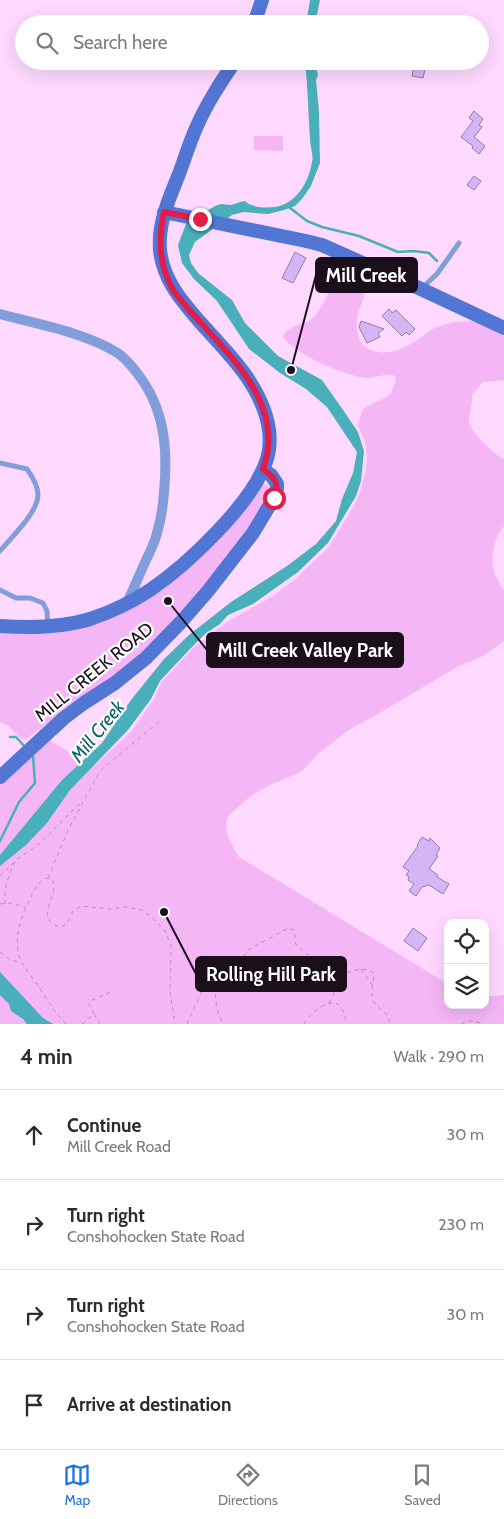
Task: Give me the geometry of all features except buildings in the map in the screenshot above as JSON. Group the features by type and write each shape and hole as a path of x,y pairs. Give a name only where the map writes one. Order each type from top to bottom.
{"main road":[{"path":"257,15 262,0"},
{"path":"0,626 48,626 90,619 127,603 159,583 203,545 241,505 263,469 267,458 269,427 263,406 244,373 180,298 168,281 160,251 164,212 197,127 210,100 229,70"},
{"path":"164,212 322,245 504,328"},
{"name":"MILL CREEK ROAD","path":"0,777 75,710 115,683 146,658 208,591 253,533 274,498 277,484 271,475 263,469"}],"street":[{"path":"0,314 79,335 117,353 140,376 155,404 161,420 166,452 162,510 157,536 127,603"}],"lane":[{"path":"421,289 437,274 459,243"},
{"path":"0,463 27,469 34,479 38,494 32,511 0,551"},
{"path":"0,590 16,598 30,598 43,603 47,611 48,626"}],"path":[{"path":"48,878 68,830 102,769 162,719"},
{"path":"0,876 16,860 39,844 78,805 81,805"},
{"path":"5,904 4,892 9,874 16,860"},
{"path":"66,1024 50,1006 22,963 18,952 17,939 20,922 26,907 35,888 42,880 48,878 54,881 54,891 47,914 49,921 54,926 60,927 67,924 73,911 81,906 109,909 125,907 142,910 160,925 165,931 171,946 170,991 175,1024"},
{"path":"0,904 10,903 26,907"},
{"path":"187,1024 202,991 212,981 236,964 248,950 288,928 294,930 296,945 329,972 339,974 361,969 369,970 374,974 372,994 374,1001 389,1017 390,1024"},
{"path":"0,952 9,959 22,963"},
{"path":"361,969 373,987"},
{"path":"304,1024 311,1014 330,1002 340,981 339,974"},
{"path":"212,981 216,990 216,1010 224,1024"},
{"path":"100,1024 89,1004 90,1001 113,991"},
{"path":"330,1002 337,1003 341,1007 346,1024"},
{"path":"82,1024 94,1014"},
{"path":"461,1024 466,1021 477,1021 482,1024"}],"shaded area":[{"path":"310,0 320,0 317,15 308,15"},
{"path":"306,70 317,70 320,163 311,186 295,206 268,214 243,212 232,215 195,242 189,255 191,263 198,273 232,300 245,323 278,356 322,380 341,407 358,432 364,451 361,481 356,496 328,543 298,572 253,604 228,615 189,650 160,681 151,699 128,730 70,790 47,823 26,845 0,866 0,855 62,780 102,743 131,700 164,659 189,635 231,602 287,566 316,544 336,521 342,499 353,473 357,452 327,407 306,389 280,373 249,349 217,301 194,279 182,263 178,245 186,224 215,206 221,204 231,205 245,201 255,206 275,207 289,202 300,191 308,177 312,159"},
{"path":"254,136 283,136 283,151 254,150"},
{"path":"358,281 362,285 364,294 358,314 357,331 361,343 376,352 390,352 403,348 435,328 461,321 480,323 504,336 504,380 483,382 472,395 469,422 478,438 504,459 504,526 495,541 492,561 494,572 504,590 504,641 485,655 457,667 350,729 319,753 303,770 252,795 228,816 226,823 227,835 239,857 444,982 444,1009 489,1009 489,997 504,995 504,1024 0,1024 0,784 49,740 93,767 131,732 154,699 161,683 192,649 227,622 273,596 293,581 329,547 356,502 366,470 367,456 365,442 358,426 362,410 391,393 396,380 395,376 385,375 367,378 347,374 309,357 289,344 283,337 288,330 312,319 331,291 344,284"},
{"path":"263,483 272,488 255,521 164,635 131,667 64,711 26,739 20,738 9,726 0,722 0,630 128,609"},
{"path":"0,972 43,1018 53,1024 27,1024 11,1011 9,1004 0,995"}],"waterway":[{"path":"289,207 307,221 322,227 359,236 398,252 414,251 429,253 437,261"},
{"path":"10,737 16,737 26,748"},
{"path":"0,841 19,802 35,783 33,756 31,754"}],"place":[{"name":"Mill Creek","path":"291,370"},
{"name":"Mill Creek Valley Park","path":"168,601"},
{"name":"Rolling Hill Park","path":"164,912"}],"route":[{"path":"200,219 164,212 160,239 162,262 173,290 234,360 252,385 263,406 269,427 269,448 263,469 271,475 277,484 274,498"}]}
